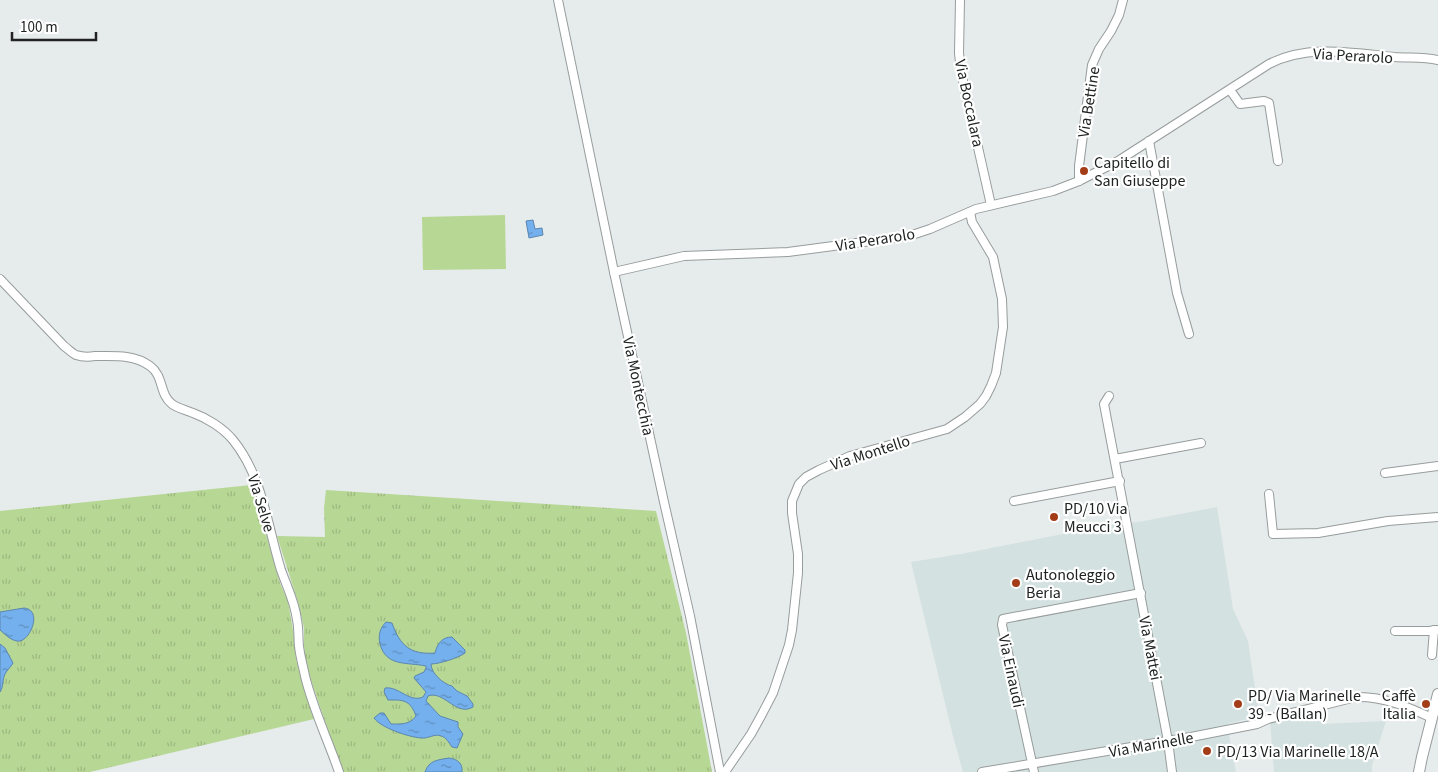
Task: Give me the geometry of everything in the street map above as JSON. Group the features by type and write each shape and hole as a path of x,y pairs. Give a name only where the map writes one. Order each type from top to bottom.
{"main road":[{"path":"1419,772 1438,694"}],"street":[{"name":"Via Montecchia","path":"558,0 614,272 690,616 720,772"},
{"name":"Via Boccalara","path":"960,0 959,52 961,72 991,205"},
{"name":"Via Bettine","path":"1079,181 1079,166 1092,65 1119,15 1123,0"},
{"name":"Via Perarolo","path":"614,272 684,256 788,252 909,236 930,230 991,205 1053,191 1079,181 1118,161 1269,64 1294,54 1339,52 1410,58 1436,58"},
{"path":"1230,90 1240,104 1264,101 1271,105 1278,161"},
{"path":"1149,141 1177,293 1189,334"},
{"name":"Via Montello","path":"725,772 751,734 773,693 789,645 798,573 798,554 792,502 799,484 806,477 850,456 947,429 980,404 991,386 996,373 1003,327 1002,299 993,257 972,222 970,212"},
{"name":"Via Selve","path":"0,279 73,353 85,357 131,357 151,366 158,375 165,395 172,404 196,414 220,428 242,452 258,483 281,570 298,621 300,648 312,701 339,772"},
{"name":"Via Mattei","path":"1109,396 1104,404 1141,593 1172,772"},
{"path":"1115,459 1201,444"},
{"path":"1385,473 1438,466"},
{"path":"1014,501 1120,482"},
{"path":"1269,494 1273,534 1318,533 1388,521 1438,518"},
{"name":"Via Einaudi","path":"1033,768 1002,625 1003,619 1141,593"},
{"path":"1395,631 1436,630 1432,654"},
{"name":"Via Marinelle","path":"982,772 1033,768 1257,724 1268,719 1356,697 1369,696 1386,700 1432,718"}],"shaded area":[{"path":"1217,507 1233,609 1248,641 1259,716 1227,724 1236,772 963,772 911,562"},
{"path":"1322,710 1323,724 1386,721 1372,765 1372,772 1274,772 1270,721"}],"green space":[{"path":"505,215 506,269 423,270 422,217"},
{"path":"251,485 280,583 288,601 296,659 314,719 90,772 0,772 0,511"},
{"path":"326,490 656,511 686,633 712,772 343,772 306,665 304,628 298,602 277,536 325,537 324,508"}],"water":[{"path":"533,220 535,229 542,228 543,235 529,238 526,221"},
{"path":"24,608 30,610 34,620 26,637 22,641 17,641 8,637 0,630 0,612"},
{"path":"386,622 392,623 399,638 413,650 435,653 437,647 445,638 452,637 465,650 465,653 458,657 431,664 438,678 467,696 473,707 461,709 434,695 428,696 426,701 440,716 458,722 458,727 463,734 457,748 452,747 447,740 439,735 424,738 410,736 383,725 374,718 380,713 384,713 391,724 398,724 408,722 416,716 408,703 388,700 384,692 385,688 395,689 413,698 423,697 426,692 414,678 424,672 426,666 392,660 383,651 379,635"},
{"path":"0,644 5,648 13,663 5,674 0,692"},
{"path":"449,758 459,762 462,766 462,772 425,772 431,763"}],"place":[{"name":"Capitello di San Giuseppe","path":"1084,171"},
{"name":"PD/10 Via Meucci 3","path":"1054,517"},
{"name":"Autonoleggio Beria","path":"1016,583"},
{"name":"PD/ Via Marinelle 39 - (Ballan)","path":"1238,704"},
{"name":"Caffè Italia","path":"1426,704"},
{"name":"PD/13 Via Marinelle 18/A","path":"1207,751"}]}
